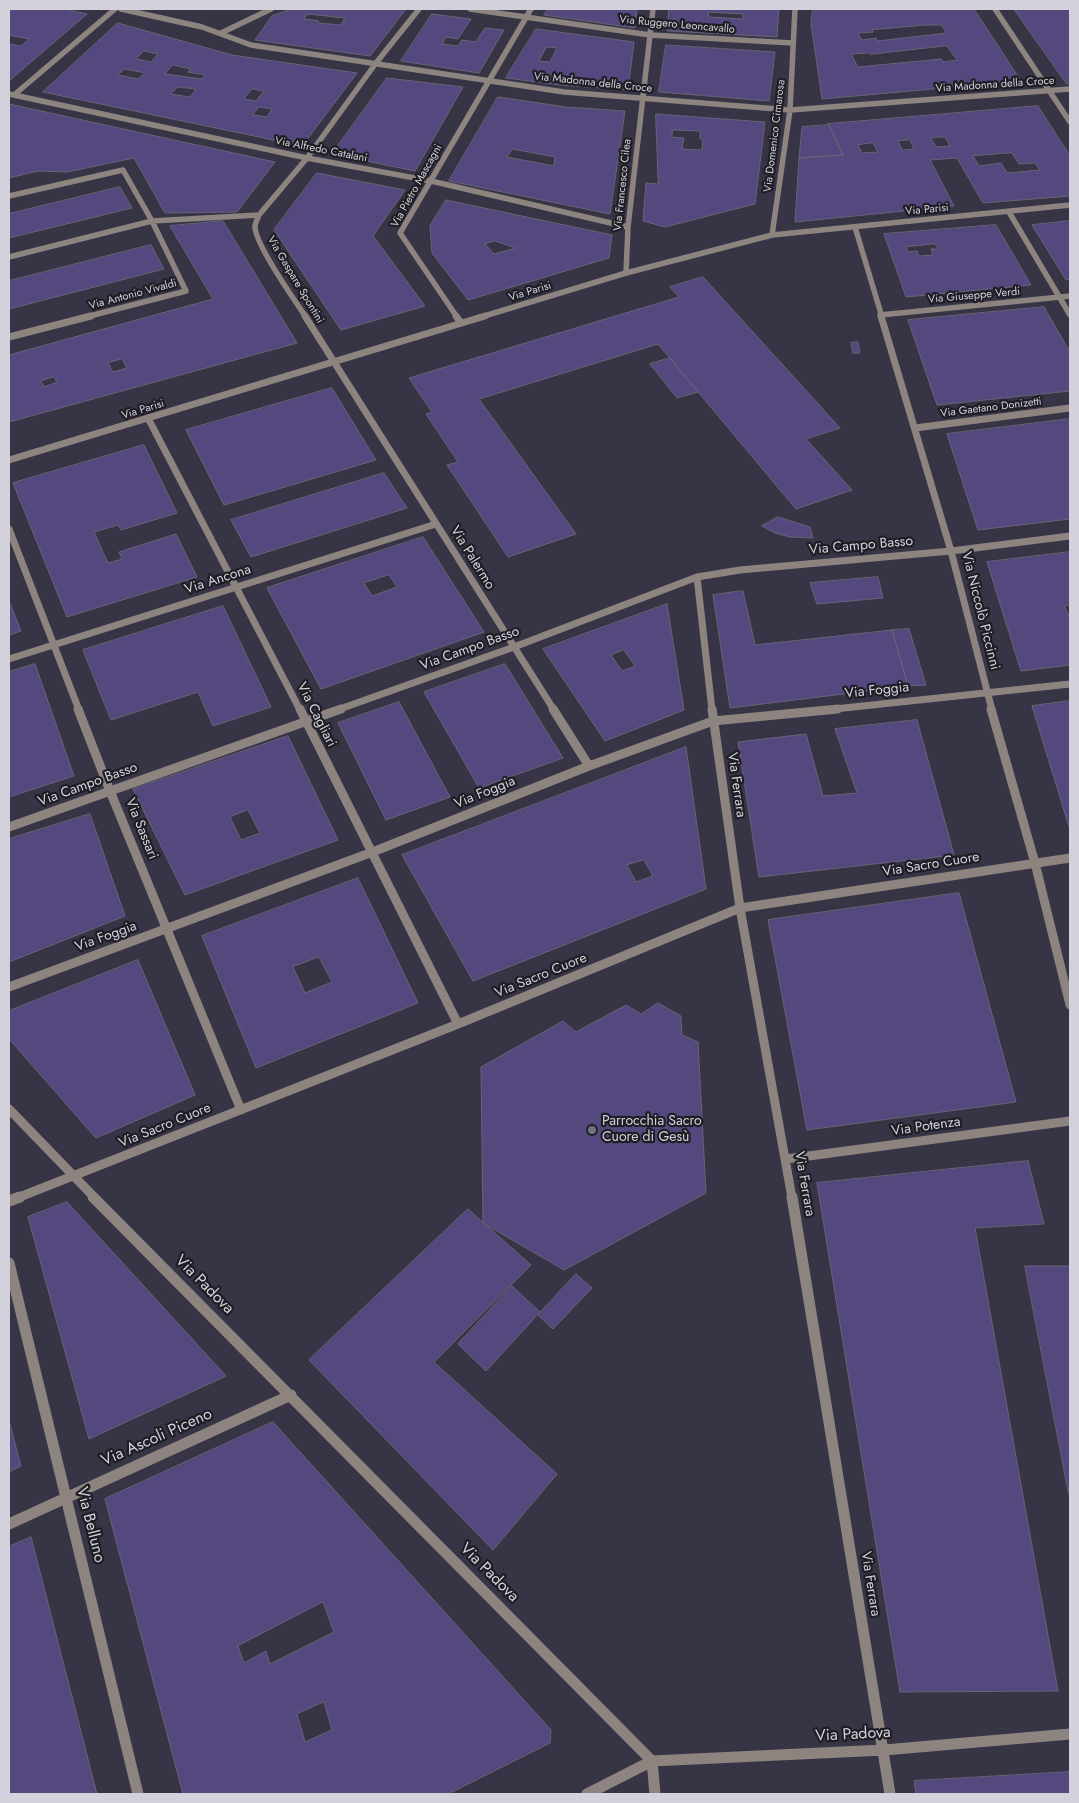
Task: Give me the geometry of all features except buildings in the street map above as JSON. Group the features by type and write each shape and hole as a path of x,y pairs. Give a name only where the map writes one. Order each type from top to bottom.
{"street":[{"path":"11,95 116,9"},
{"name":"Via Madonna della Croce","path":"121,9 221,32 239,42 251,45 564,92 643,99 790,110 1070,89"},
{"path":"221,32 271,9"},
{"path":"9,257 152,221 260,215 307,158 376,63 419,9"},
{"name":"Via Ruggero Leoncavallo","path":"470,9 650,35 793,43"},
{"name":"Via Pietro Mascagni","path":"461,323 400,234 531,9"},
{"name":"Via Francesco Cilea","path":"626,273 628,227 653,9"},
{"name":"Via Domenico Cimarosa","path":"772,235 790,110 795,9"},
{"path":"996,9 1070,122"},
{"name":"Via Alfredo Catalani","path":"11,95 307,158 431,182 628,227"},
{"path":"9,196 123,170 152,221"},
{"name":"Via Parisi","path":"9,460 626,273 772,235 1070,205"},
{"path":"1009,212 1070,315"},
{"name":"Via Gaspare Spontini","path":"260,215 256,226 261,243 334,362"},
{"name":"Via Antonio Vivaldi","path":"9,337 186,292 152,221"},
{"name":"Via Niccolò Piccinni","path":"855,227 950,551 987,694 1035,863 1070,1004"},
{"name":"Via Giuseppe Verdi","path":"880,315 1070,296"},
{"name":"Via Palermo","path":"334,362 589,766"},
{"name":"Via Gaetano Donizetti","path":"915,428 1070,408"},
{"name":"Via Cagliari","path":"148,418 306,721 370,853 458,1024"},
{"name":"Via Ancona","path":"9,659 436,524"},
{"name":"Via Sassari","path":"9,529 55,644 110,791 240,1110"},
{"name":"Via Campo Basso","path":"9,826 514,647 697,578 740,570 950,551 1070,536"},
{"name":"Via Ferrara","path":"697,578 713,721 740,908 786,1159 890,1794"},
{"name":"Via Foggia","path":"9,987 370,853 589,766 713,721 1070,684"},
{"name":"Via Sacro Cuore","path":"9,1202 458,1024 740,908 1070,858"},
{"name":"Via Padova","path":"9,1109 652,1761 884,1750 1070,1734"},
{"name":"Via Potenza","path":"786,1159 1070,1121"},
{"name":"Via Belluno","path":"9,1263 138,1794"},
{"name":"Via Ascoli Piceno","path":"9,1524 291,1395"},
{"path":"587,1794 652,1761 655,1794"}],"place":[{"name":"Parrocchia Sacro Cuore di Gesù","path":"592,1130"}]}
